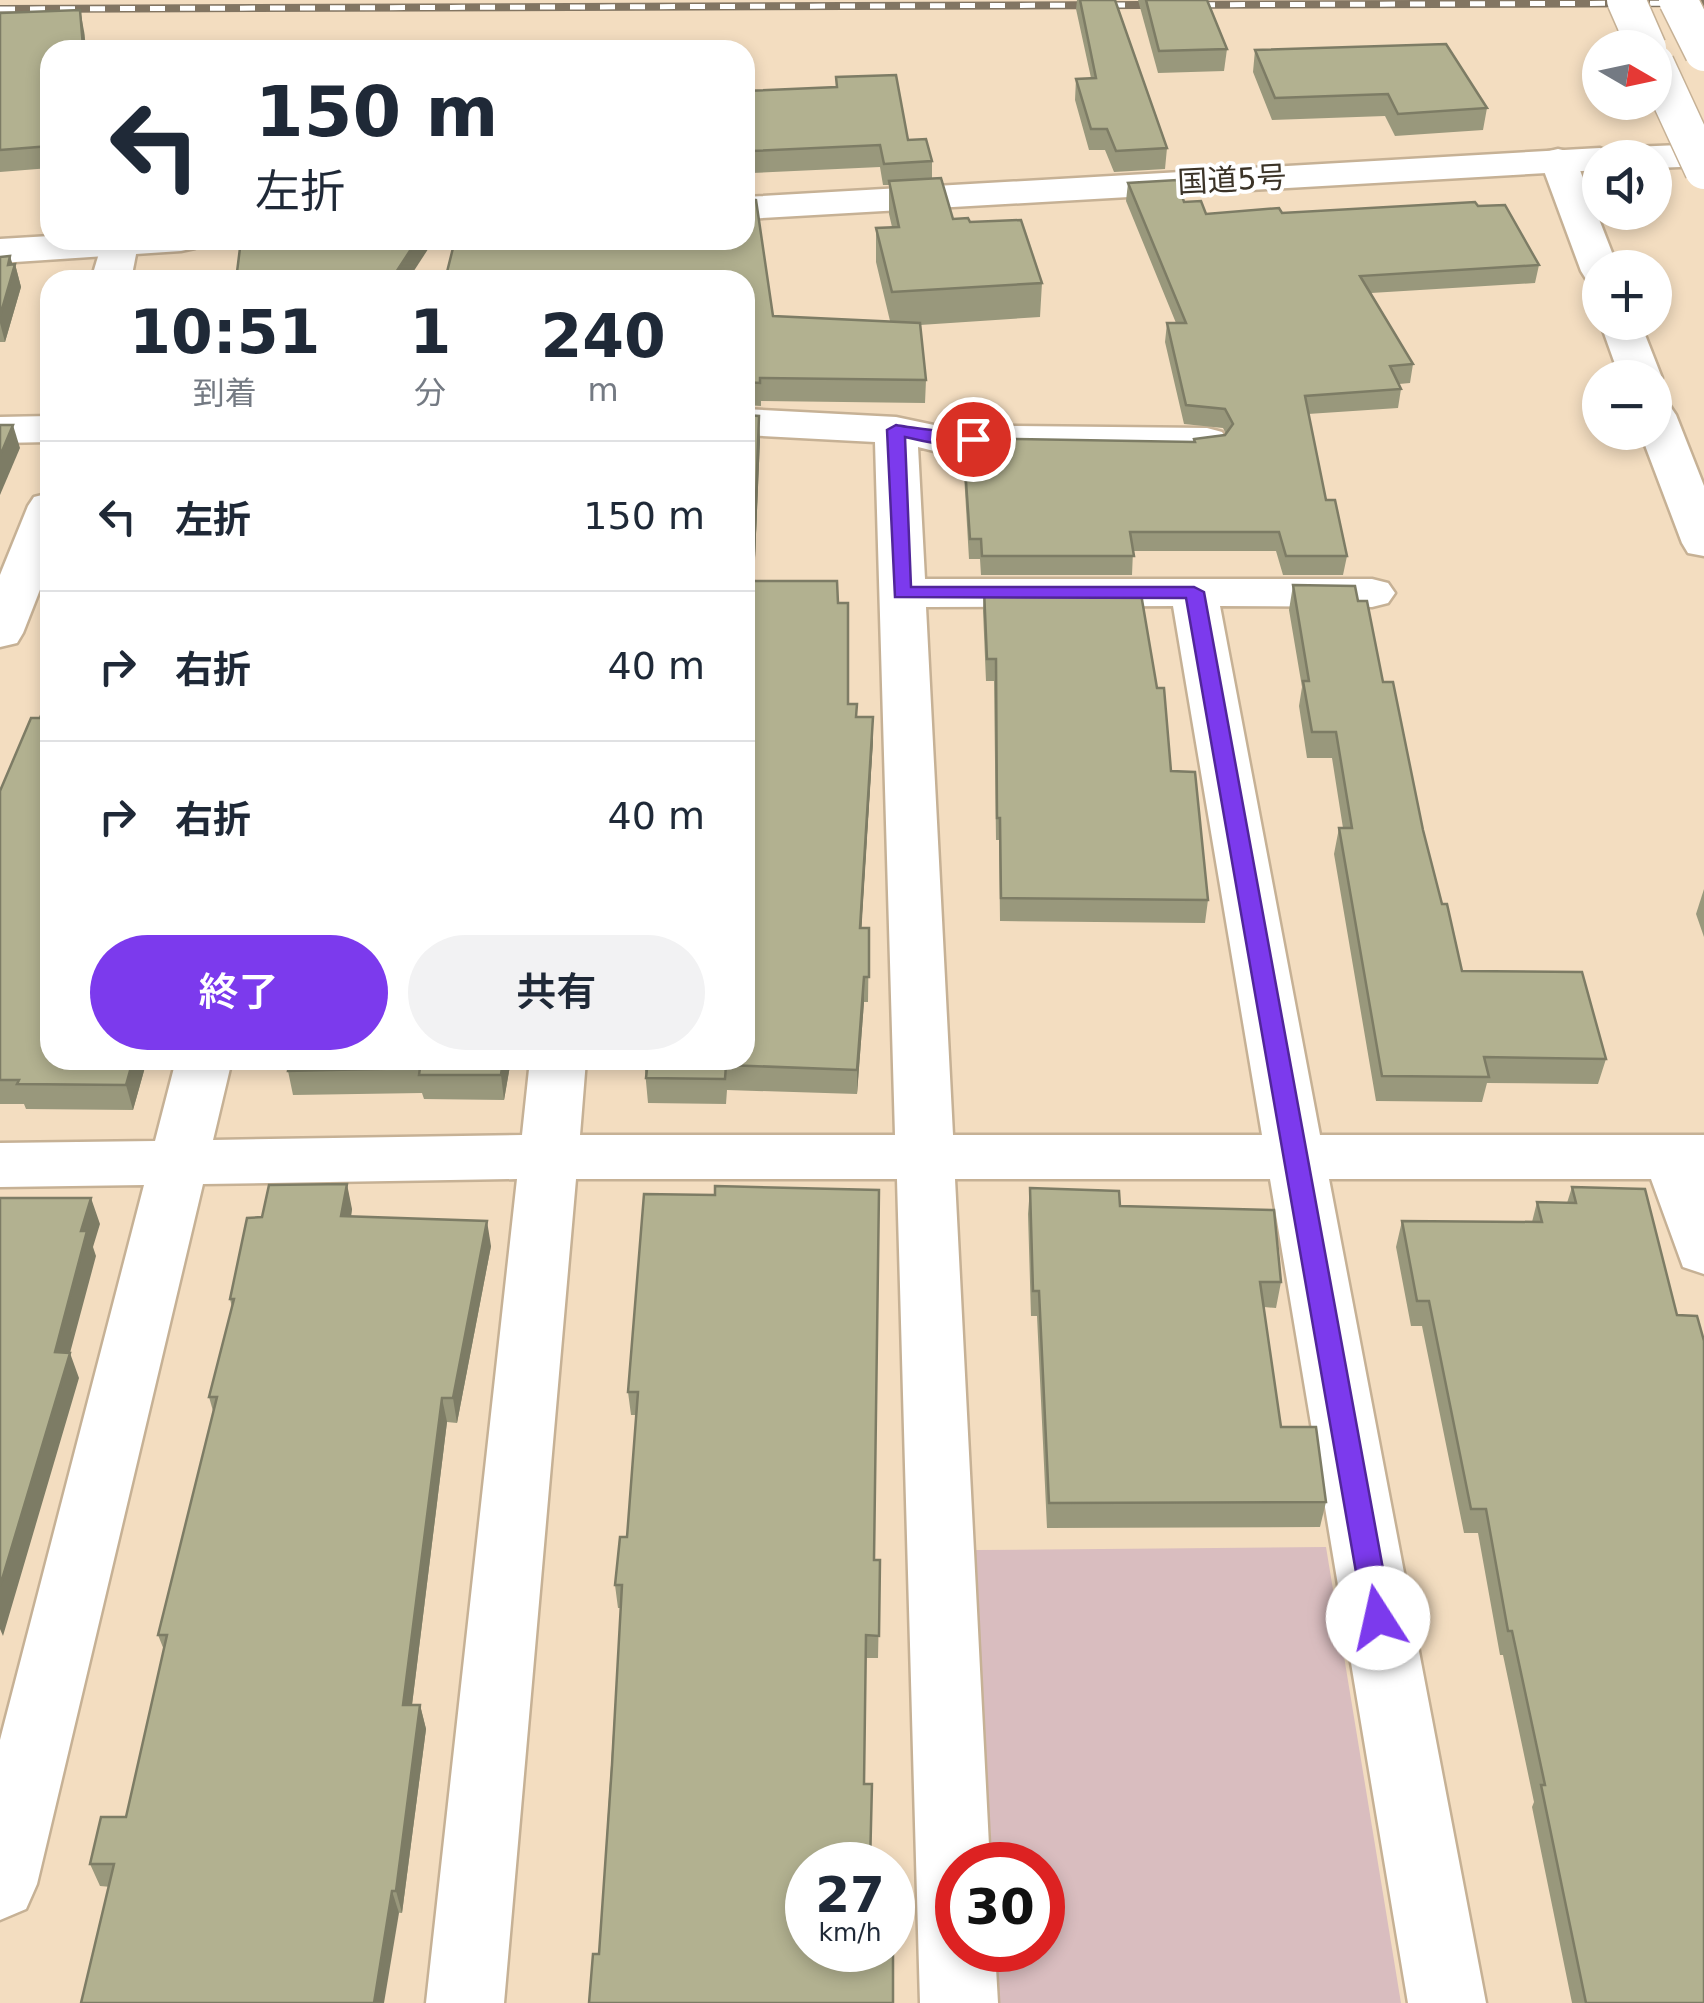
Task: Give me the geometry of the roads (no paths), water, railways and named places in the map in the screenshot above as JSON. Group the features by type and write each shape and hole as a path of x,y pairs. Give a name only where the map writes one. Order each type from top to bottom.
{"main road":[{"path":"1626,0 1640,30"},
{"path":"1678,0 1704,52"},
{"path":"1672,101 1704,170"},
{"path":"1672,156 1704,154"},
{"name":"国道5号","path":"755,207 1582,159"},
{"path":"1558,160 1592,250"},
{"path":"0,251 115,262 151,250"},
{"path":"755,423 896,430 934,438 1207,441"},
{"path":"0,430 40,428"},
{"path":"896,430 959,2003"},
{"path":"1668,450 1704,543"},
{"path":"0,633 40,531"},
{"path":"902,592 1372,594"},
{"path":"1194,592 1447,2003"},
{"path":"0,1884 202,1070"},
{"path":"465,2003 557,1070"},
{"path":"0,1165 547,1157 1689,1157 1704,1250"}],"railway":[{"path":"0,9 1704,3"}]}
